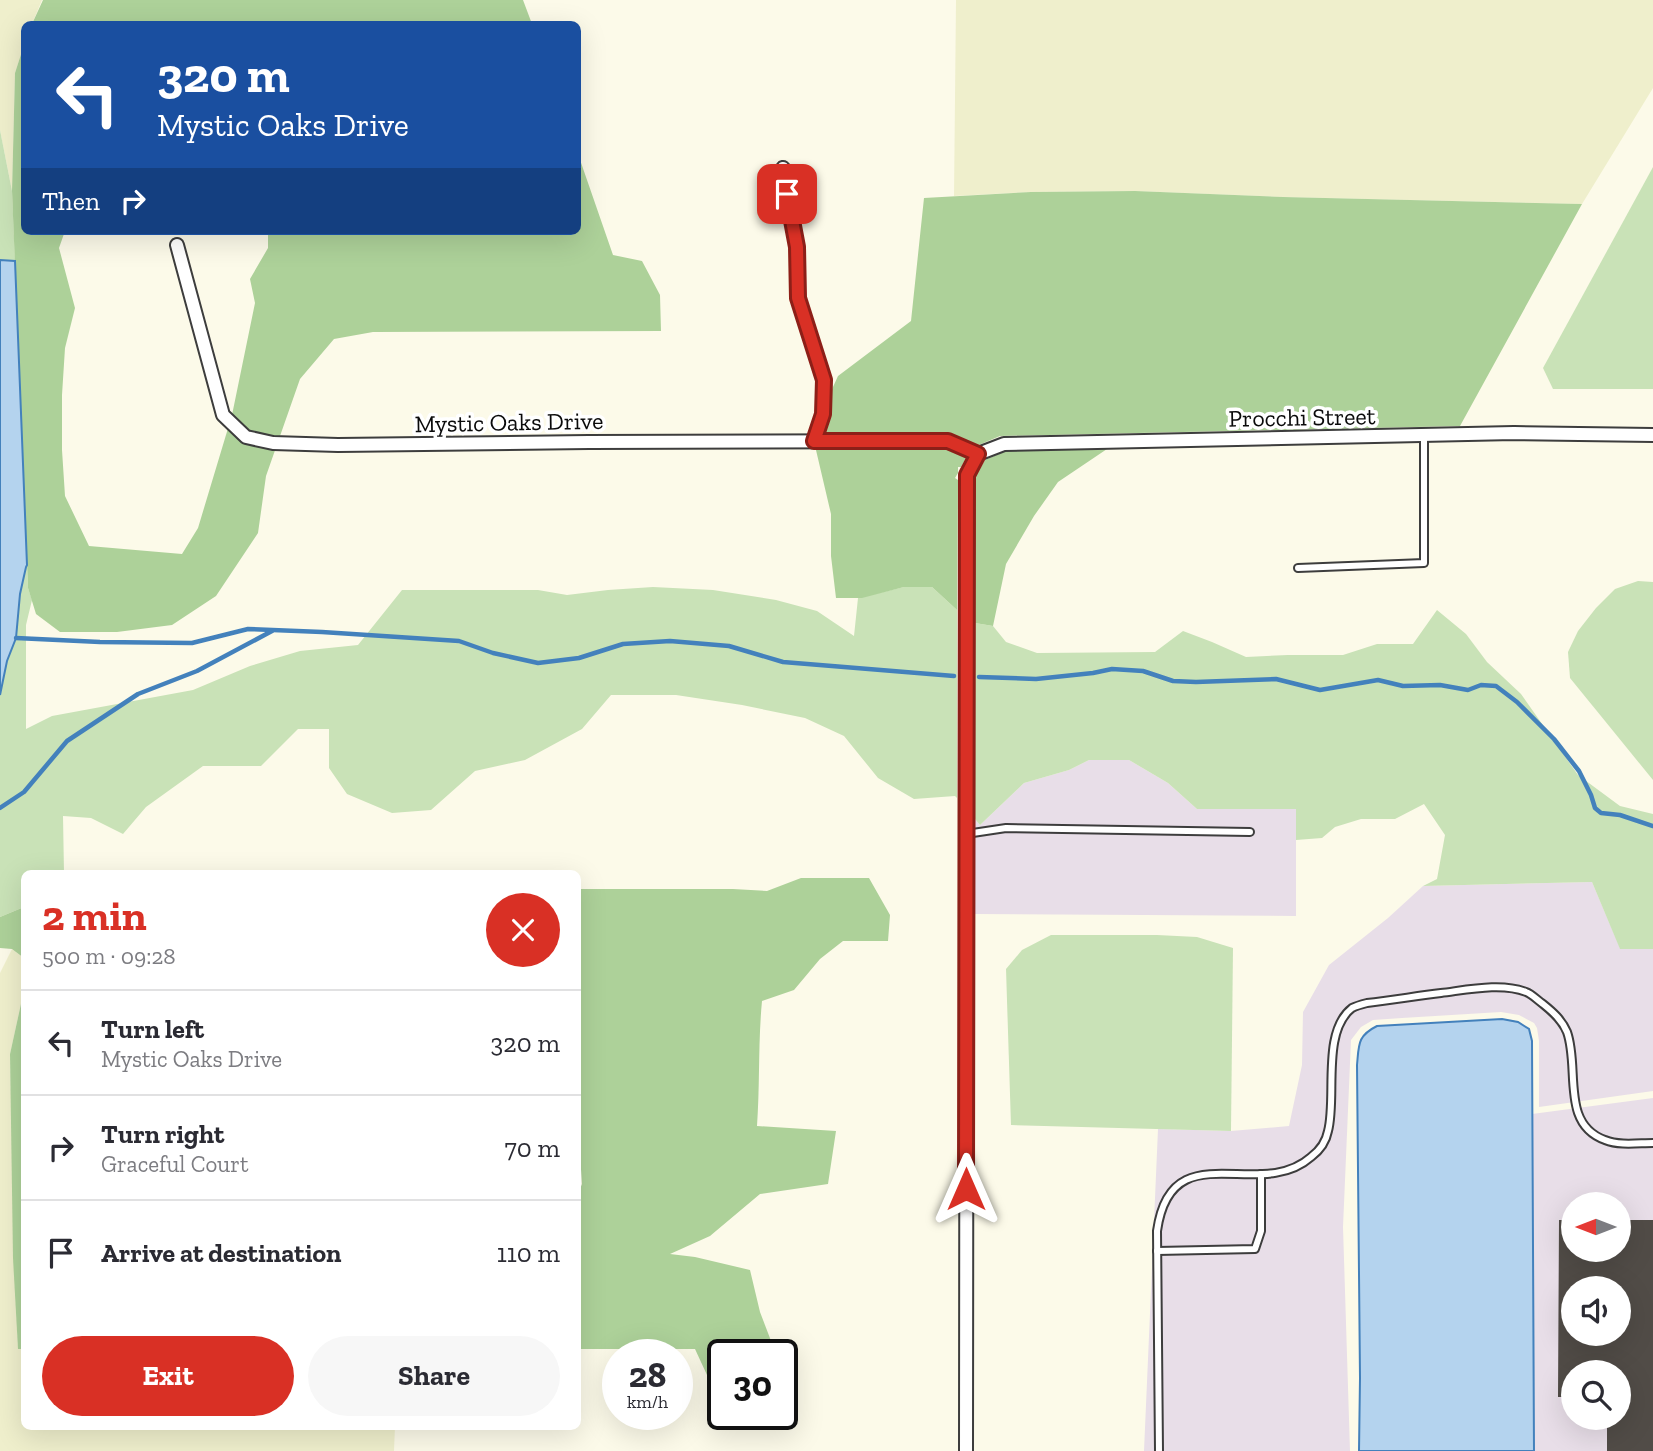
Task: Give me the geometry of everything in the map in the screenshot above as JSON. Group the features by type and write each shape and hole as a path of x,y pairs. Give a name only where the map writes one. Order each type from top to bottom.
{"street":[{"path":"783,168 797,247 798,298 824,380 823,414 814,441"},
{"name":"Mystic Oaks Drive","path":"177,246 223,415 246,437 273,443 338,445 948,441 978,454"},
{"name":"Procchi Street","path":"978,454 1004,443 1514,433 1653,435"},
{"path":"966,1451 967,475 978,454"}],"lane":[{"path":"1298,568 1424,563 1424,435"},
{"path":"966,834 1006,828 1250,832"},
{"path":"1159,1451 1157,1231 1164,1201 1183,1181 1195,1176 1272,1174 1301,1166 1314,1155 1324,1144 1329,1130 1334,1044 1338,1029 1353,1008 1367,1003 1481,988 1511,988 1527,992 1551,1010 1567,1033 1572,1060 1575,1108 1591,1133 1606,1141 1625,1144 1653,1143"},
{"path":"1157,1251 1255,1249 1261,1231 1261,1174"}],"shaded area":[{"path":"1089,760 1129,760 1168,783 1197,809 1296,809 1296,916 975,914 975,819 980,825 1024,783 1069,770"},
{"path":"1592,882 1620,948 1653,949 1653,1091 1539,1107 1537,1028 1534,1023 1519,1015 1501,1012 1373,1020 1361,1027 1351,1040 1343,1227 1350,1451 1144,1451 1158,1129 1231,1131 1289,1126 1302,1065 1303,1012 1329,965 1423,886"},
{"path":"1653,1098 1653,1451 1534,1451 1532,1114"}],"green space":[{"path":"0,0 42,0 33,21 21,21 21,54 15,73 12,191 0,130"},
{"path":"43,0 523,0 531,21 161,21 33,21"},
{"path":"956,0 1653,0 1653,88 1582,204 1135,191 954,196"},
{"path":"21,54 21,235 64,235 59,248 75,308 65,348 62,395 65,496 89,546 182,554 198,528 232,415 255,303 250,279 268,248 268,235 581,235 581,163 613,255 642,261 660,295 661,331 373,332 334,339 300,379 266,476 258,533 216,596 172,625 117,632 60,632 36,614 28,588 12,191 15,73"},
{"path":"0,130 12,191 15,261 0,260"},
{"path":"1653,167 1653,389 1553,389 1543,368"},
{"path":"1135,191 1582,204 1460,426 1000,436 974,447 961,467 958,467 955,478 958,480 957,610 932,587 904,587 862,598 836,598 831,556 831,514 812,433 838,376 911,321 924,198 1031,192"},
{"path":"1107,449 1058,482 1006,564 993,626 975,623 975,477 985,460 1006,451"},
{"path":"27,565 28,588 32,600 26,625 26,729 52,716 193,690 250,666 300,651 358,645 402,590 538,590 567,595 653,587 713,590 776,600 817,611 854,636 858,598 904,587 932,587 957,610 957,798 914,799 878,778 844,736 805,718 676,695 611,695 582,729 525,760 475,771 431,810 392,813 347,794 329,768 329,729 298,729 261,766 203,766 146,807 123,834 91,818 63,816 64,870 21,870 21,908 0,917 0,695 7,661 16,638 20,594"},
{"path":"1638,581 1653,582 1653,780 1570,678 1568,652 1578,631 1596,608 1615,589"},
{"path":"1437,610 1466,634 1487,662 1521,694 1578,775 1620,806 1653,814 1653,949 1620,949 1592,882 1423,886 1437,879 1445,835 1424,804 1395,819 1361,819 1335,827 1322,838 1296,840 1296,809 1197,809 1168,783 1129,760 1089,760 1069,770 1024,783 980,825 975,819 975,623 993,626 1006,642 1037,653 1155,652 1183,631 1246,657 1343,655 1377,644 1413,644"},
{"path":"801,878 869,878 890,915 888,941 843,941 820,959 794,990 762,1001 757,1126 836,1131 828,1184 760,1194 710,1236 670,1254 750,1270 760,1312 770,1339 707,1339 707,1375 693,1349 693,1339 602,1339 602,1349 581,1349 581,889 767,891"},
{"path":"21,908 21,956 12,949 0,948 0,917"},
{"path":"1051,935 1197,937 1233,948 1231,1131 1011,1125 1006,969 1022,950"},
{"path":"12,949 21,956 21,1004 10,1054 18,1349 21,1349 21,1430 395,1430 394,1451 0,1451 0,973"},
{"path":"21,1004 21,1349 18,1349 13,1258 10,1054"}],"water":[{"path":"0,260 15,261 27,565 20,594 16,638 7,661 0,695"},
{"path":"1502,1019 1518,1022 1529,1029 1532,1041 1534,1451 1359,1451 1357,1065 1360,1042 1362,1037 1377,1026"}],"building":[{"path":"1559,1220 1561,1262 1631,1262 1631,1220 1653,1220 1653,1451 1607,1451 1607,1430 1631,1430 1631,1360 1561,1360 1561,1397 1558,1397"}],"waterway":[{"path":"16,638 192,643 248,629 322,632 459,641 493,653 538,663 579,658 623,644 670,641 729,646 783,662 954,676"},
{"path":"0,808 24,792 67,741 138,694 197,671 272,631"},
{"path":"979,677 1036,679 1112,669 1143,671 1173,681 1276,679 1320,690 1378,680 1403,686 1440,685 1468,690 1481,685 1496,686 1517,702 1554,739 1579,771 1595,808 1601,813 1620,815 1653,826"}],"route":[{"path":"787,194 797,247 798,298 824,380 823,414 814,441 948,441 978,454 967,475 966,1189"}]}
